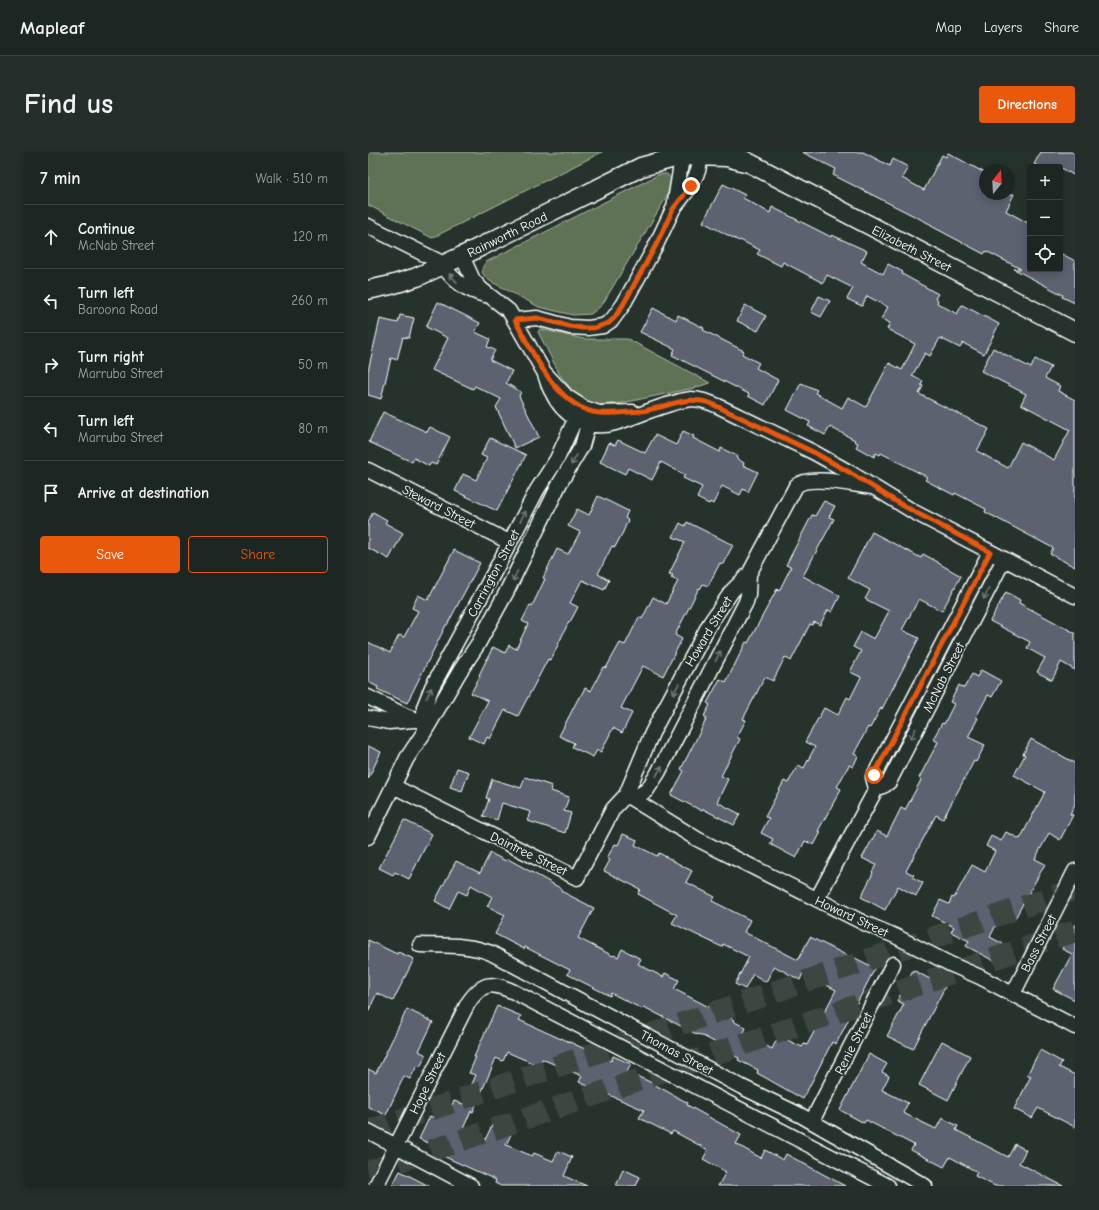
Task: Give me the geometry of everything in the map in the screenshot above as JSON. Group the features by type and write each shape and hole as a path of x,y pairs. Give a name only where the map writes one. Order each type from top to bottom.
{"street":[{"name":"Rainworth Road","path":"642,167 662,152"},
{"name":"Elizabeth Street","path":"727,152 1075,332"},
{"name":"Elizabeth Street","path":"683,155 701,154 727,157 749,163"},
{"path":"673,209 687,193 693,182 698,171 701,154"},
{"name":"Rainworth Road","path":"368,290 402,282 462,256 642,167 683,155"},
{"path":"515,320 537,318 582,328 594,328 609,323 623,305 656,245 673,209 683,155"},
{"path":"368,226 443,264 454,280 461,285 470,290 493,298"},
{"path":"462,256 473,280 481,289 507,308 515,320 544,372 557,402 566,412 582,422 610,425 648,410 687,400 694,399 710,403 813,452 914,512 1075,596"},
{"path":"544,372 567,397 575,404 587,410 607,414 648,410"},
{"path":"582,422 587,410"},
{"name":"Carrington Street","path":"424,725 424,707 427,697 537,490 562,449 582,422"},
{"name":"Carrington Street","path":"368,837 424,725 478,644 506,593 560,483 582,446 582,422"},
{"name":"Steward Street","path":"368,470 510,542"},
{"name":"Howard Street","path":"630,797 652,733 707,628 732,591 749,574 797,484 806,481 819,481 872,487"},
{"name":"McNab Street","path":"876,788 873,779 876,770 990,552"},
{"name":"McNab Street","path":"817,900 876,788 885,785 888,782 1004,559"},
{"name":"Howard Street","path":"630,797 647,790 673,745 746,602 748,596 749,574"},
{"path":"368,697 424,725"},
{"path":"368,718 389,722 424,725"},
{"name":"Daintree Street","path":"394,786 577,878 613,809 630,797"},
{"name":"Howard Street","path":"630,797 697,839 864,924 895,936 950,964 980,977 1075,1027"},
{"name":"Bass Street","path":"1013,994 1075,871"},
{"name":"Thomas Street","path":"420,945 461,946 490,953 742,1087 812,1121 925,1186"},
{"name":"Renie Street","path":"812,1121 894,964"},
{"name":"Thomas Street","path":"485,986 495,984 514,992 888,1186"},
{"name":"Hope Street","path":"376,1186 463,1013 473,997 485,986"},
{"path":"368,1131 471,1186"}],"green space":[{"path":"368,152 602,152 432,238 368,205"},
{"path":"660,174 667,174 672,180 667,196 602,305 591,314 573,315 539,307 490,281 483,274 482,270 486,262"},
{"path":"540,329 584,339 628,339 710,383 694,388 622,403 597,405 588,403 576,395 560,375 538,332"}],"building":[{"path":"802,152 863,152 890,166 893,159 908,167 902,178 924,190 942,155 946,157 948,153 979,170 979,200 1011,200 1006,211 1027,222 1027,272 1063,272 1063,255 1075,261 1075,303 1014,269 1021,269 986,251 984,254 931,226 932,225 833,175 836,169"},
{"path":"1041,152 1075,152 1075,176 1063,169 1063,164 1034,164"},
{"path":"723,184 745,195 743,198 770,213 772,207 831,237 832,235 867,251 861,262 883,274 888,264 903,272 902,274 938,294 935,298 938,300 937,303 957,314 962,305 999,324 984,354 963,343 960,348 940,338 930,356 925,353 912,376 923,381 921,385 923,386 919,394 989,429 977,451 1008,468 1021,442 1054,460 1070,430 1021,404 1026,394 981,371 993,348 1031,368 1035,359 1051,367 1045,378 1060,386 1058,391 1075,400 1075,567 1050,554 1053,548 985,512 986,509 925,480 927,477 881,453 880,455 876,453 874,457 856,447 858,443 854,441 855,440 830,427 825,435 808,426 810,422 787,410 801,383 817,390 815,393 842,408 848,397 866,407 889,363 902,370 915,344 887,329 890,323 881,319 888,307 867,296 862,306 847,299 853,288 827,275 823,283 783,262 781,266 757,254 760,250 703,222"},
{"path":"819,296 830,301 821,317 811,312"},
{"path":"438,302 480,323 475,332 490,339 487,347 495,350 490,360 512,371 506,383 521,392 519,396 539,437 515,448 496,407 501,399 475,386 473,389 432,370 448,338 426,327"},
{"path":"745,305 766,316 758,331 737,321"},
{"path":"653,308 676,320 678,315 704,328 703,330 744,351 742,354 759,363 756,368 778,380 765,405 748,396 749,394 672,355 675,349 640,332"},
{"path":"400,315 414,318 409,338 403,337 397,360 391,358 381,399 368,395 368,371 380,319 398,323"},
{"path":"383,412 427,432 430,427 450,437 436,465 431,463 429,466 414,458 412,462 369,442"},
{"path":"683,431 720,452 721,448 737,456 736,458 744,463 743,465 758,472 748,492 743,489 740,495 722,486 713,504 710,502 709,504 697,498 702,487 683,478 685,475 661,462 652,480 628,468 625,474 600,462 609,443 615,445 618,440 645,453 655,435 676,445"},
{"path":"490,438 526,455 497,511 455,491 463,474 476,480 487,458 481,455"},
{"path":"598,496 628,511 625,518 628,520 623,532 615,547 612,546 598,574 609,580 604,590 582,580 570,603 578,607 570,622 569,621 551,660 548,659 518,716 505,710 490,739 487,737 484,744 469,737 488,701 471,693 493,647 505,653 509,645 516,649 528,624 522,621 530,605 532,606 557,549 568,554 580,532 568,526 577,509 589,515"},
{"path":"824,501 835,506 829,517 834,519 803,576 840,596 832,612 828,610 820,625 814,622 812,625 810,624 791,661 785,657 773,681 765,677 743,719 746,720 737,737 740,739 721,776 728,779 717,802 740,814 734,825 671,795 684,771 681,769 707,718 704,716 710,705 707,703 720,679 726,682 746,642 748,643 777,589 779,591 791,567 786,565 812,515 815,516"},
{"path":"373,512 387,520 385,523 403,533 389,559 368,548 368,522"},
{"path":"687,522 733,545 723,564 720,563 708,586 703,584 700,589 699,588 675,635 682,639 663,676 643,666 621,708 632,713 622,733 613,728 601,752 597,750 593,757 572,747 574,743 559,736 585,688 591,691 603,667 606,668 620,643 625,645 639,617 642,619 653,597 666,604 678,581 671,578 673,575 669,574 685,542 673,537 680,523 685,526"},
{"path":"872,532 921,558 923,554 961,576 942,611 919,599 902,630 919,638 882,709 881,708 870,728 868,727 854,754 858,756 853,767 849,765 837,787 841,789 818,831 821,832 814,845 805,841 796,858 770,844 773,839 761,833 769,818 765,817 784,781 788,783 798,765 804,768 815,747 805,742 824,708 838,715 847,697 850,699 861,677 850,672 861,651 853,647 861,632 874,639 889,611 865,599 870,590 848,578"},
{"path":"454,550 480,563 446,625 407,703 377,689 378,687 368,682 368,642 390,653 399,635 404,637 418,611 412,608 418,595 428,600"},
{"path":"1006,592 1020,600 1019,603 1075,633 1075,670 1061,662 1052,680 1037,672 1045,658 1027,648 1030,642 990,621"},
{"path":"981,670 1001,681 992,697 988,695 976,717 978,718 968,737 985,745 976,762 974,761 943,819 936,815 906,871 914,875 912,877 923,883 916,896 898,886 885,910 861,897 876,865 862,858 877,831 887,836 901,808 905,810 921,780 919,778 938,742 933,739 942,723 944,724 954,704 950,702 959,685 964,688 972,674 977,677"},
{"path":"1031,739 1075,763 1075,804 1070,814 1073,815 1060,840 1049,833 1035,859 1045,864 1014,920 1002,913 990,937 1003,944 994,961 966,946 969,941 951,932 954,927 932,916 940,900 949,904 952,897 954,898 972,865 985,872 995,851 986,846 991,836 1001,841 1006,832 1020,839 1045,792 1014,775 1025,755 1023,754"},
{"path":"368,746 381,752 368,779"},
{"path":"457,768 469,772 462,791 450,787"},
{"path":"525,777 552,786 551,791 569,797 564,811 571,813 565,833 528,821 531,812 502,803 497,820 483,816 489,799 486,798 492,779 521,788"},
{"path":"404,820 432,834 409,879 395,872 393,875 379,868"},
{"path":"623,834 637,840 635,845 657,856 659,853 692,871 686,882 715,897 712,901 750,920 744,932 798,960 810,937 875,968 836,1044 832,1042 803,1099 757,1073 758,1070 738,1060 739,1058 723,1050 724,1047 644,1007 642,1009 611,993 610,996 567,974 570,970 525,947 524,949 495,934 505,915 487,906 492,897 471,885 467,895 458,891 449,909 435,901 456,861 480,873 490,853 506,861 508,859 562,889 561,891 594,908 578,938 613,956 618,957 622,949 641,959 638,964 663,977 665,973 679,980 674,989 734,1020 733,1021 746,1028 743,1034 772,1049 778,1037 802,1047 804,1044 807,1045 836,990 803,973 800,980 774,966 766,982 753,974 745,989 735,984 749,957 723,944 722,947 672,923 677,915 638,894 640,889 604,871 610,860 607,858 615,844 618,845"},
{"path":"1075,924 1075,1000 1053,989 1072,954 1062,949"},
{"path":"368,940 397,954 398,952 414,959 393,1001 377,993 368,1012"},
{"path":"913,970 945,987 913,1049 887,1036 904,1004 897,1001"},
{"path":"497,1006 521,1016 519,1020 611,1061 613,1056 631,1064 627,1072 648,1081 688,1103 687,1105 741,1135 736,1144 761,1158 765,1150 783,1160 786,1154 845,1186 718,1186 726,1172 703,1159 708,1150 673,1131 671,1134 639,1118 644,1110 579,1082 582,1076 542,1059 539,1066 507,1052 503,1061 496,1058 473,1112 471,1111 462,1131 484,1142 495,1119 514,1128 506,1145 532,1156 534,1153 553,1161 558,1151 572,1157 564,1176 587,1186 501,1186 495,1183 496,1180 432,1151 435,1146 419,1139 430,1116 435,1118 442,1101 452,1105 454,1101 463,1104 476,1075 469,1073 476,1057 474,1057"},
{"path":"407,1009 433,1022 419,1051 426,1055 420,1067 417,1066 410,1079 404,1076 386,1115 368,1107 368,1069 376,1073"},
{"path":"942,1041 970,1056 948,1100 919,1085"},
{"path":"1040,1050 1062,1062 1059,1067 1075,1075 1075,1127 1038,1108 1032,1118 1014,1109 1031,1076 1027,1075"},
{"path":"869,1054 887,1064 882,1072 889,1076 882,1090 908,1103 903,1113 936,1129 942,1118 958,1126 956,1130 1008,1157 1015,1144 1026,1150 1019,1163 1063,1186 995,1186 975,1176 977,1172 950,1157 944,1167 911,1150 914,1145 866,1120 864,1123 840,1110"},
{"path":"623,1169 640,1177 636,1186 616,1186"},
{"path":"400,1171 429,1186 392,1186"}],"tunnel":[{"path":"368,1131 1075,889"},
{"path":"368,1172 1075,931"}],"route":[{"path":"691,186 673,209 656,245 623,305 609,323 594,328 582,328 537,318 515,320 544,372 575,404 594,412 607,414 648,410 682,400 691,399 710,403 724,408 834,463 914,512 990,552 874,775"}]}
